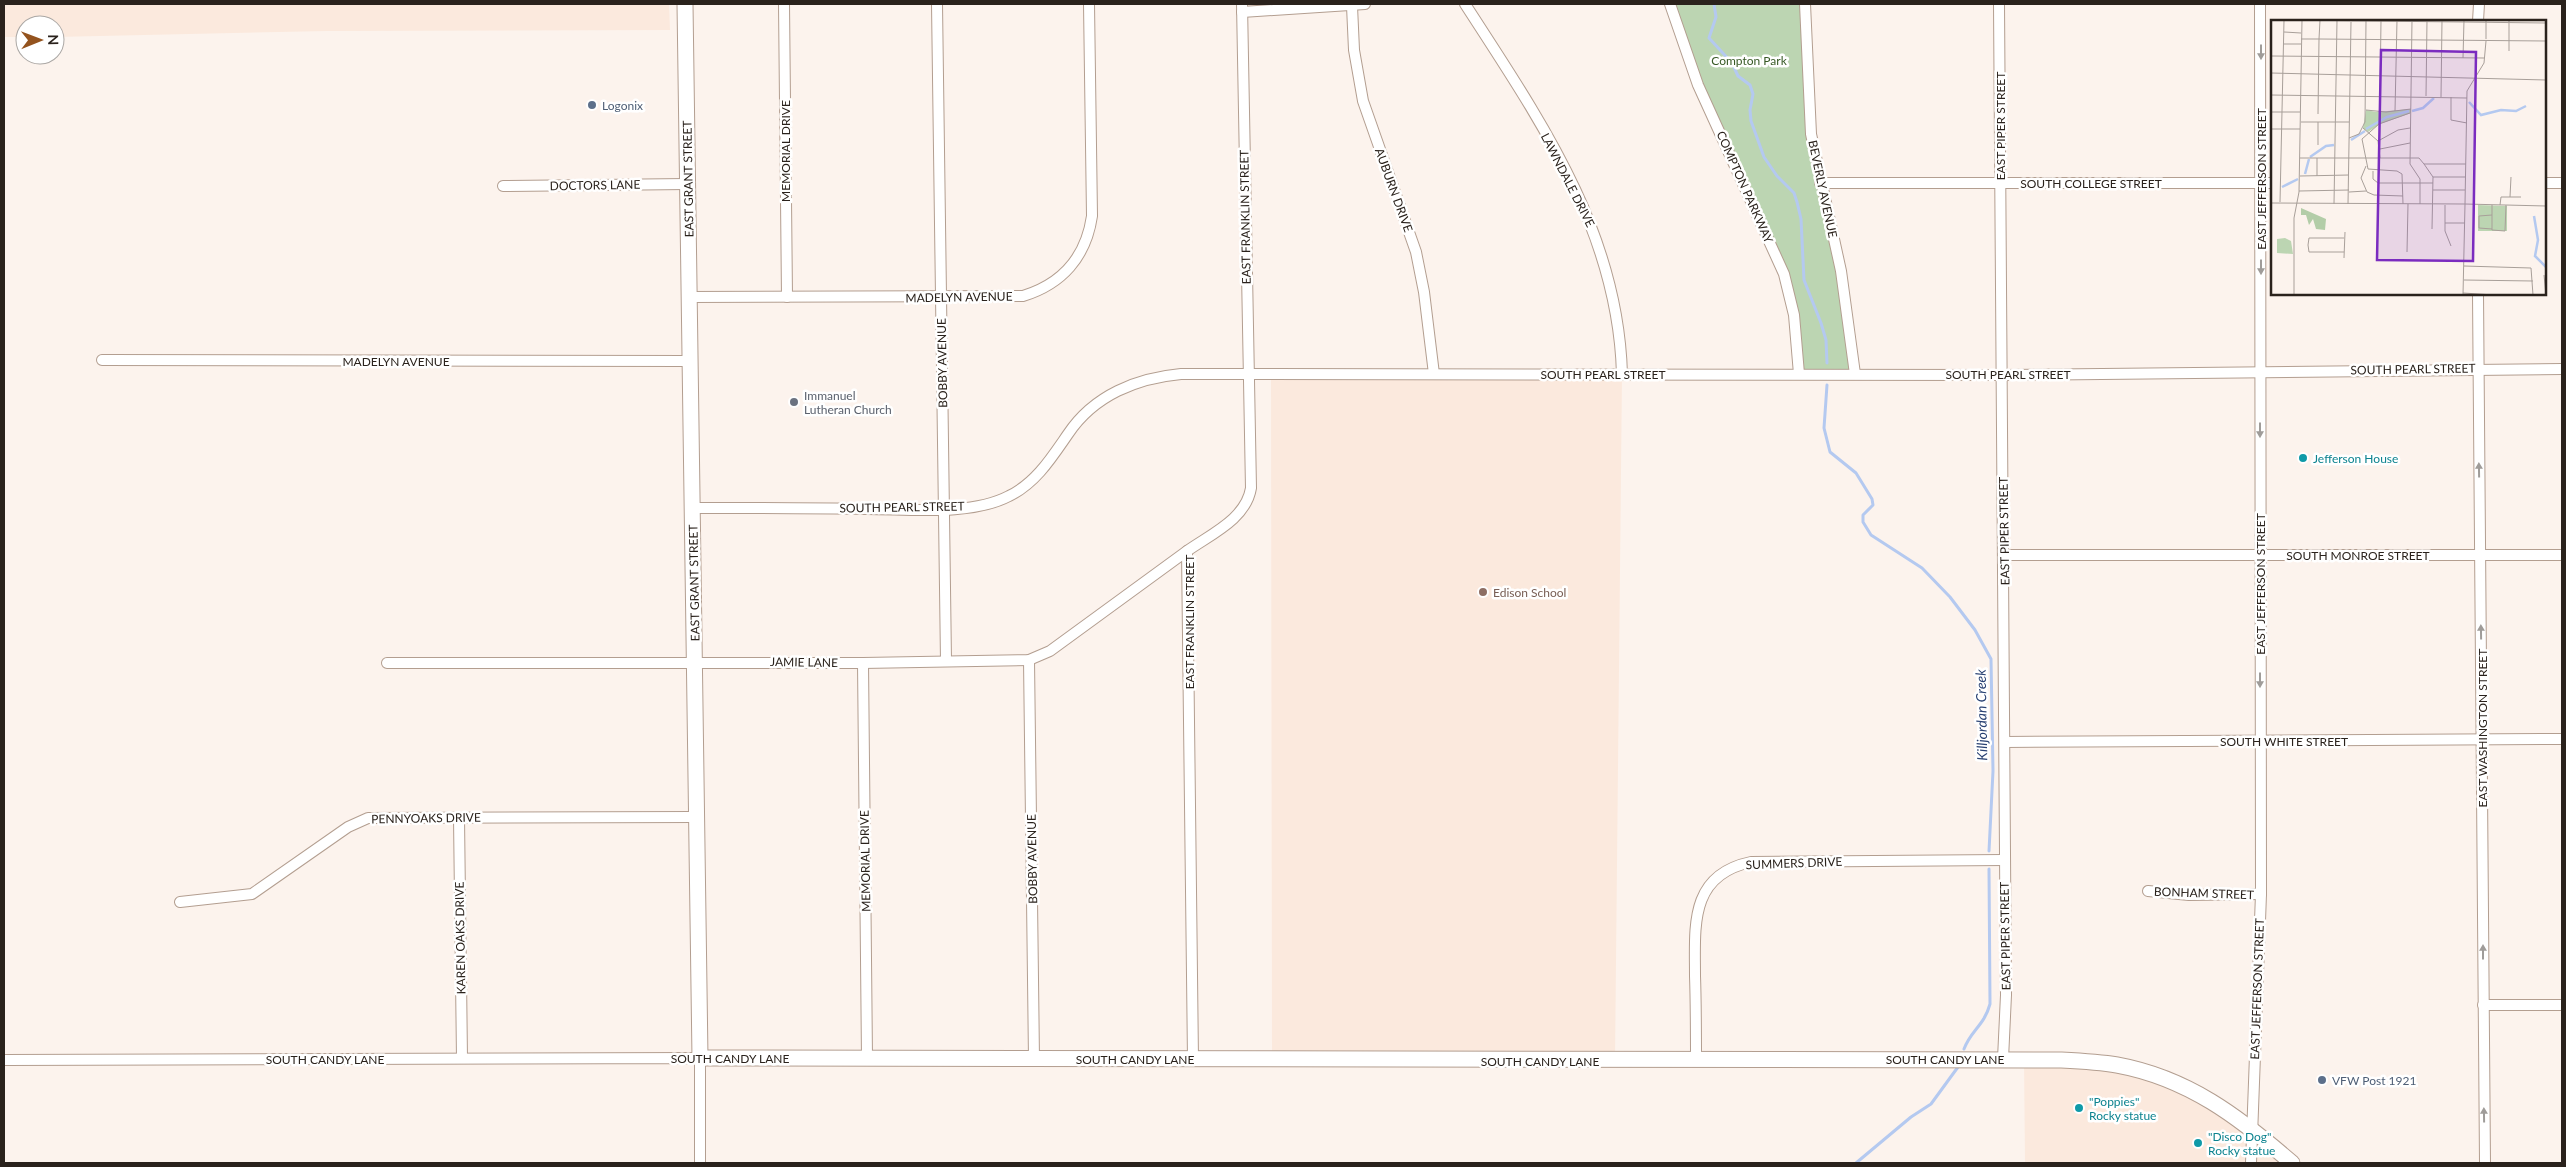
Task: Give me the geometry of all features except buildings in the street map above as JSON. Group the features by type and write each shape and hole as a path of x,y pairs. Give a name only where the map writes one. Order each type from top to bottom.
{"main road":[{"name":"EAST GRANT STREET","path":"685,4 700,1058"},
{"name":"SOUTH CANDY LANE","path":"700,1058 1696,1061 2003,1058 2089,1062 2118,1065 2140,1071 2201,1095 2252,1127 2292,1163"}],"street":[{"name":"MEMORIAL DRIVE","path":"784,4 786,298"},
{"name":"BOBBY AVENUE","path":"937,4 946,661"},
{"name":"MADELYN AVENUE","path":"690,297 942,298 1023,296 1049,286 1066,272 1086,243 1092,216 1089,4"},
{"path":"1242,8 1352,6 1365,4"},
{"name":"LAWNDALE DRIVE","path":"1465,4 1540,123 1591,223 1606,266 1614,302 1622,374"},
{"name":"COMPTON PARKWAY","path":"1670,4 1698,85 1784,274 1796,322 1799,374"},
{"name":"BEVERLY AVENUE","path":"1805,4 1809,118 1820,184 1841,271 1855,374"},
{"name":"EAST PIPER STREET","path":"1999,4 2006,995 2003,1058"},
{"name":"EAST JEFFERSON STREET","path":"2251,1163 2261,894 2260,4"},
{"path":"2478,4 2478,20"},
{"name":"AUBURN DRIVE","path":"1352,6 1354,50 1363,101 1416,252 1430,333 1434,374"},
{"name":"EAST FRANKLIN STREET","path":"1193,1060 1187,551 1236,516 1248,501 1251,488 1242,8"},
{"name":"SOUTH COLLEGE STREET","path":"1820,184 2271,183"},
{"path":"2546,184 2562,183"},
{"name":"DOCTORS LANE","path":"503,186 687,184"},
{"name":"EAST WASHINGTON STREET","path":"2478,295 2485,1163"},
{"name":"MADELYN AVENUE","path":"102,360 691,361"},
{"name":"SOUTH PEARL STREET","path":"693,508 944,509 996,502 1021,489 1047,464 1078,422 1098,403 1120,389 1166,375 2002,374 2478,368 2562,369"},
{"name":"JAMIE LANE","path":"386,664 863,663 1029,660 1050,651 1187,551"},
{"name":"SOUTH MONROE STREET","path":"2004,555 2562,554"},
{"name":"BOBBY AVENUE","path":"1029,660 1034,1059"},
{"name":"MEMORIAL DRIVE","path":"863,663 867,1058"},
{"name":"SOUTH WHITE STREET","path":"2005,742 2562,739"},
{"name":"PENNYOAKS DRIVE","path":"180,902 252,894 348,827 368,818 696,817"},
{"name":"KAREN OAKS DRIVE","path":"459,818 462,1058"},
{"name":"SUMMERS DRIVE","path":"1696,1061 1695,921 1699,904 1707,888 1726,870 1751,862 2004,860"},
{"name":"BONHAM STREET","path":"2148,891 2189,895 2261,894"},
{"path":"2483,1005 2562,1005"},
{"name":"SOUTH CANDY LANE","path":"4,1060 700,1058"},
{"name":"EAST GRANT STREET","path":"700,1058 700,1163"}],"shaded area":[{"path":"4,4 669,4 670,30 327,31 65,37 65,15 15,15 15,37 4,37"},
{"path":"1271,374 1622,374 1615,1061 1272,1060"},
{"path":"2024,1059 2060,1060 2184,1086 2292,1163 2025,1163"}],"green space":[{"name":"Compton Park","path":"1670,4 1806,4 1820,183 1855,374 1799,374 1790,294 1698,85"}],"waterway":[{"name":"Killjordan Creek","path":"1714,4 1716,17 1709,38 1732,63 1738,76 1750,85 1753,94 1750,110 1751,121 1764,157 1777,176 1794,193 1797,202 1801,219 1804,280 1826,340 1827,363"},
{"name":"Killjordan Creek","path":"1827,385 1824,428 1830,452 1856,473 1872,499 1873,505 1863,515 1863,522 1871,535 1922,568 1950,597 1975,630 1991,659 1993,771 1989,851"},
{"name":"Killjordan Creek","path":"1964,1049 1984,1018 1990,1004 1989,869"},
{"path":"1856,1163 1911,1117 1931,1104 1958,1067"}],"place":[{"name":"Logonix","path":"592,105"},
{"name":"Immanuel Lutheran Church","path":"794,402"},
{"name":"Jefferson House","path":"2303,458"},
{"name":"Edison School","path":"1483,592"},
{"name":"VFW Post 1921","path":"2322,1080"},
{"name":"\"Poppies\" Rocky statue","path":"2079,1108"},
{"name":"\"Disco Dog\" Rocky statue","path":"2198,1143"}]}
